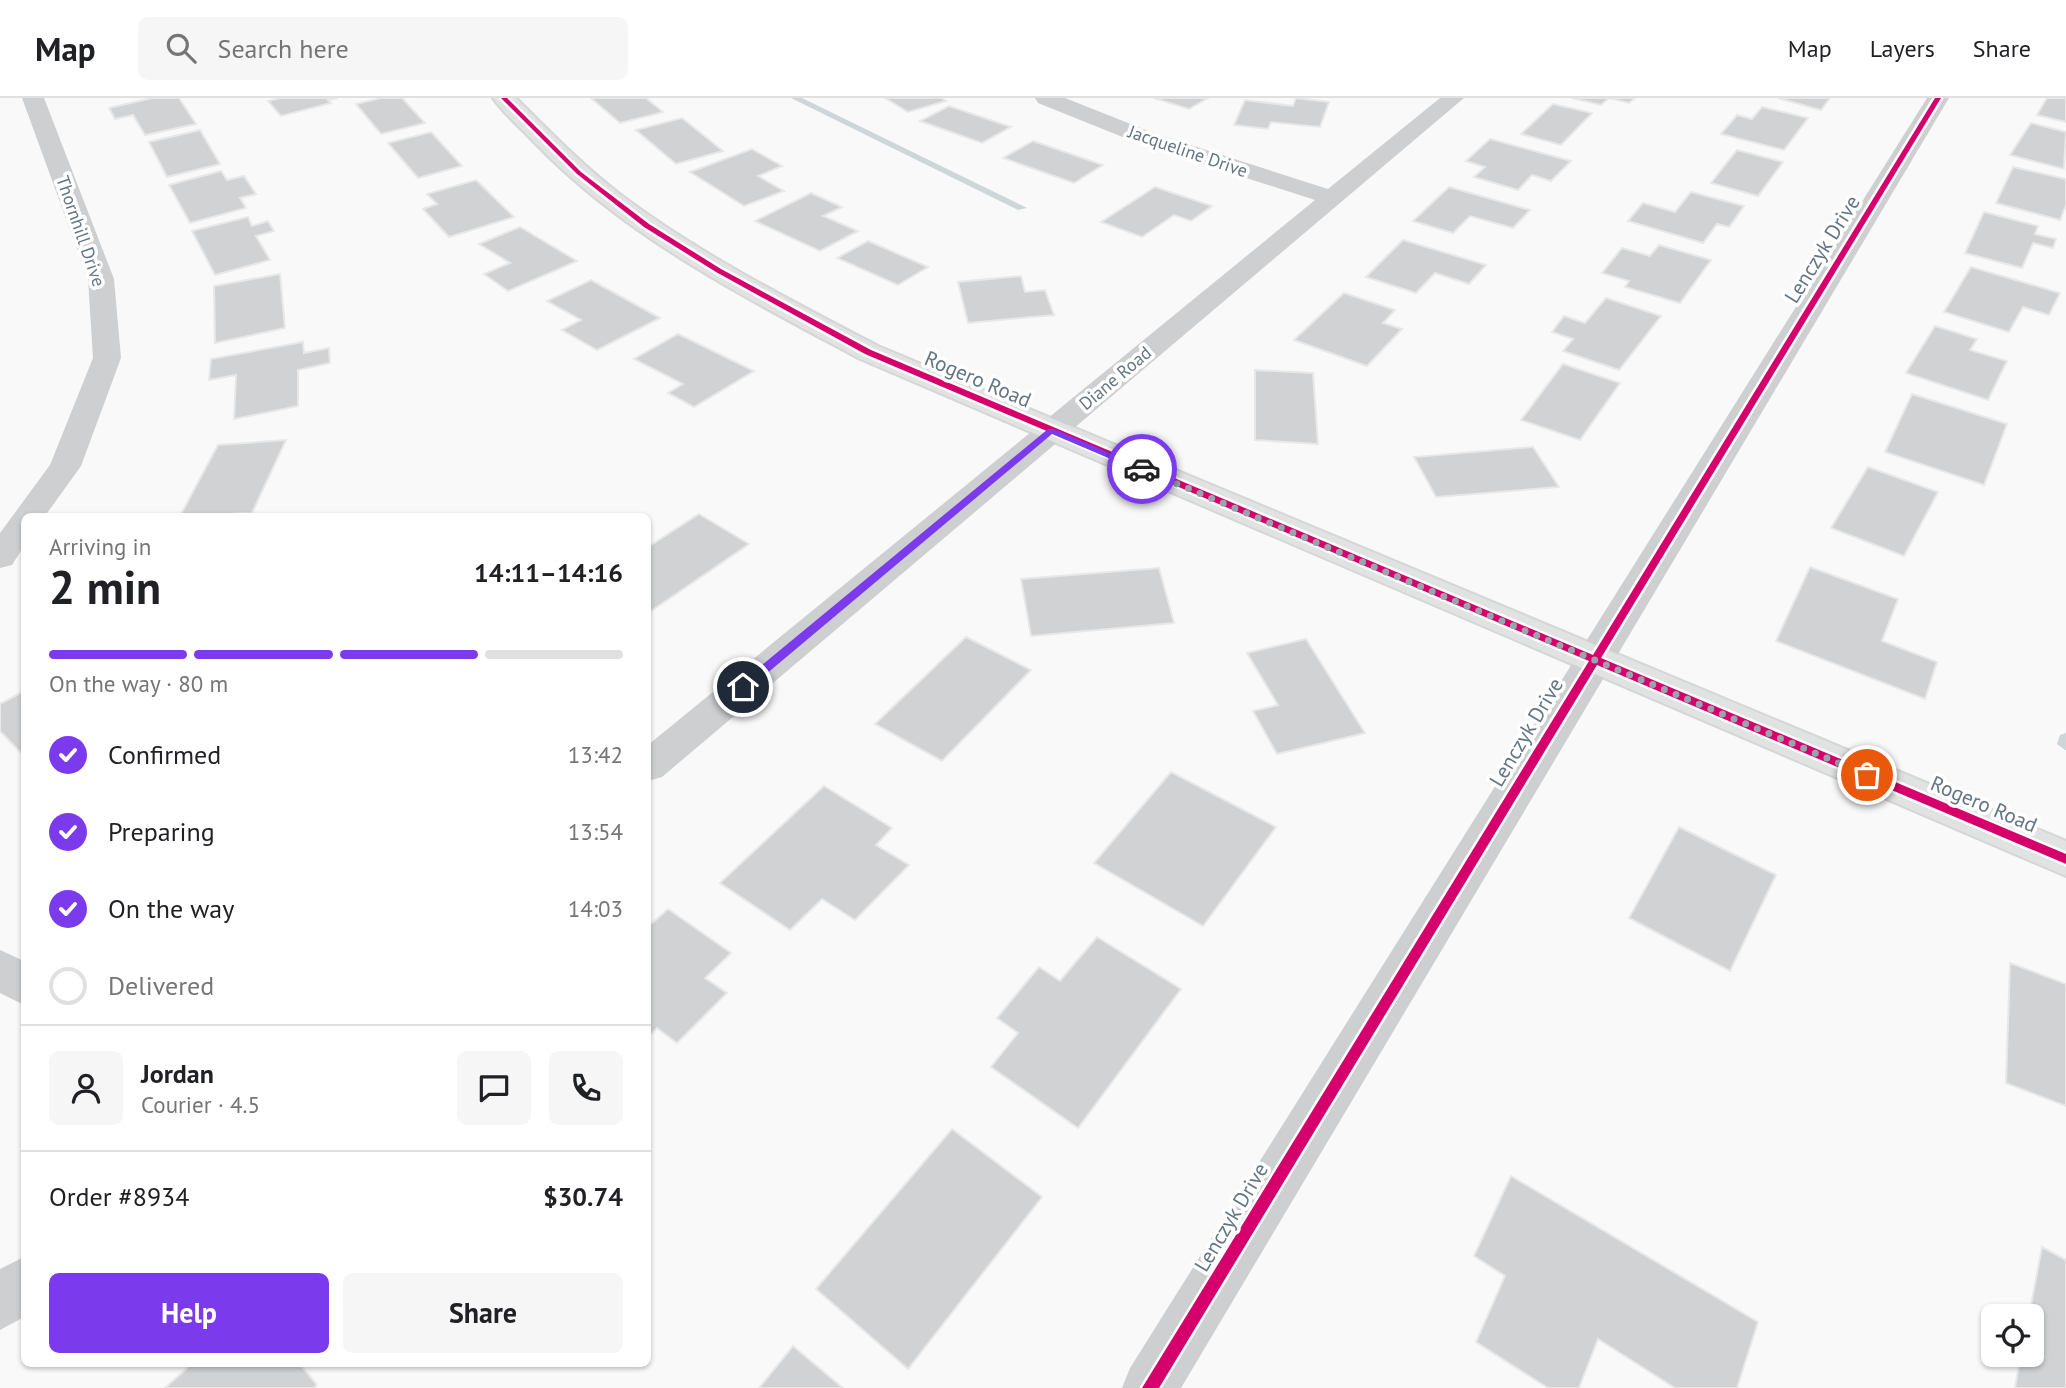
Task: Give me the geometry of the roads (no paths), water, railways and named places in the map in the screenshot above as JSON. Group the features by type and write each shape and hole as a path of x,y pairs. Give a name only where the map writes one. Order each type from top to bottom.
{"street":[{"name":"Thornhill Drive","path":"31,513 65,466 107,358 101,279 33,98"},
{"name":"Rogero Road","path":"503,98 579,173 644,223 738,283 869,352 2066,859"},
{"name":"Jacqueline Drive","path":"1046,98 1148,139 1332,198"},
{"name":"Diane Road","path":"651,764 1453,98"},
{"name":"Lenczyk Drive","path":"1150,1388 1938,98"},
{"path":"0,557 21,527"},
{"path":"0,969 21,983"},
{"path":"0,1303 21,1286"}],"waterway":[{"path":"795,98 1022,208"},
{"path":"2065,744 2066,739"}]}
